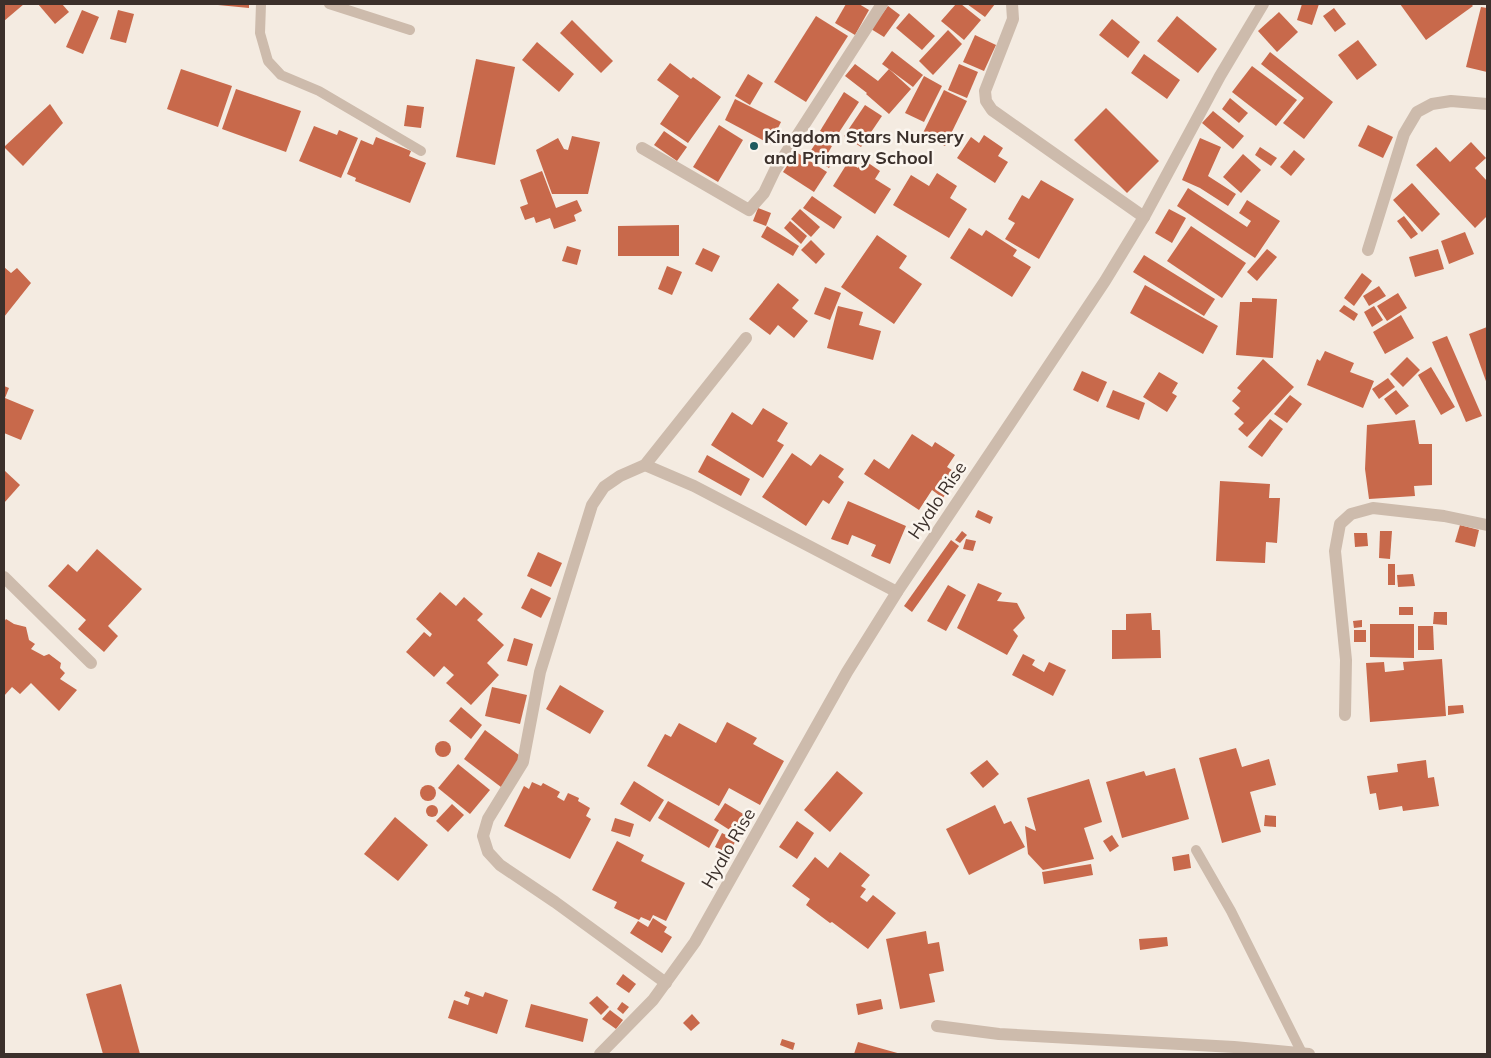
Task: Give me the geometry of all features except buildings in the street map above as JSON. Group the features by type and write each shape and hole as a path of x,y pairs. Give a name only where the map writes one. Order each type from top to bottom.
{"street":[{"path":"642,148 749,210 764,193 775,170 882,4"},
{"path":"1012,4 1013,19 985,92 986,101 992,110 1144,217"},
{"name":"Hyalo Rise","path":"600,1054 653,1000 695,942 846,672 897,592 1105,281 1144,217 1220,76 1263,4"},
{"path":"1368,250 1404,134 1417,112 1432,104 1451,101 1487,104"},
{"path":"666,983 555,902 500,865 488,852 483,836 488,819 523,762 540,672 592,505 604,487 620,476 644,465 746,338"},
{"path":"644,465 694,486 897,592"},
{"path":"1345,716 1346,660 1335,551 1340,524 1351,514 1373,508 1444,516 1487,525"},
{"path":"4,577 91,662"},
{"path":"937,1026 998,1034 1234,1047 1305,1054"}],"lane":[{"path":"261,4 260,33 268,61 281,75 319,90 421,151"},
{"path":"329,4 410,30"},
{"path":"1196,850 1231,911 1305,1054"}],"place":[{"name":"Kingdom Stars Nursery and Primary School","path":"754,146"}]}
